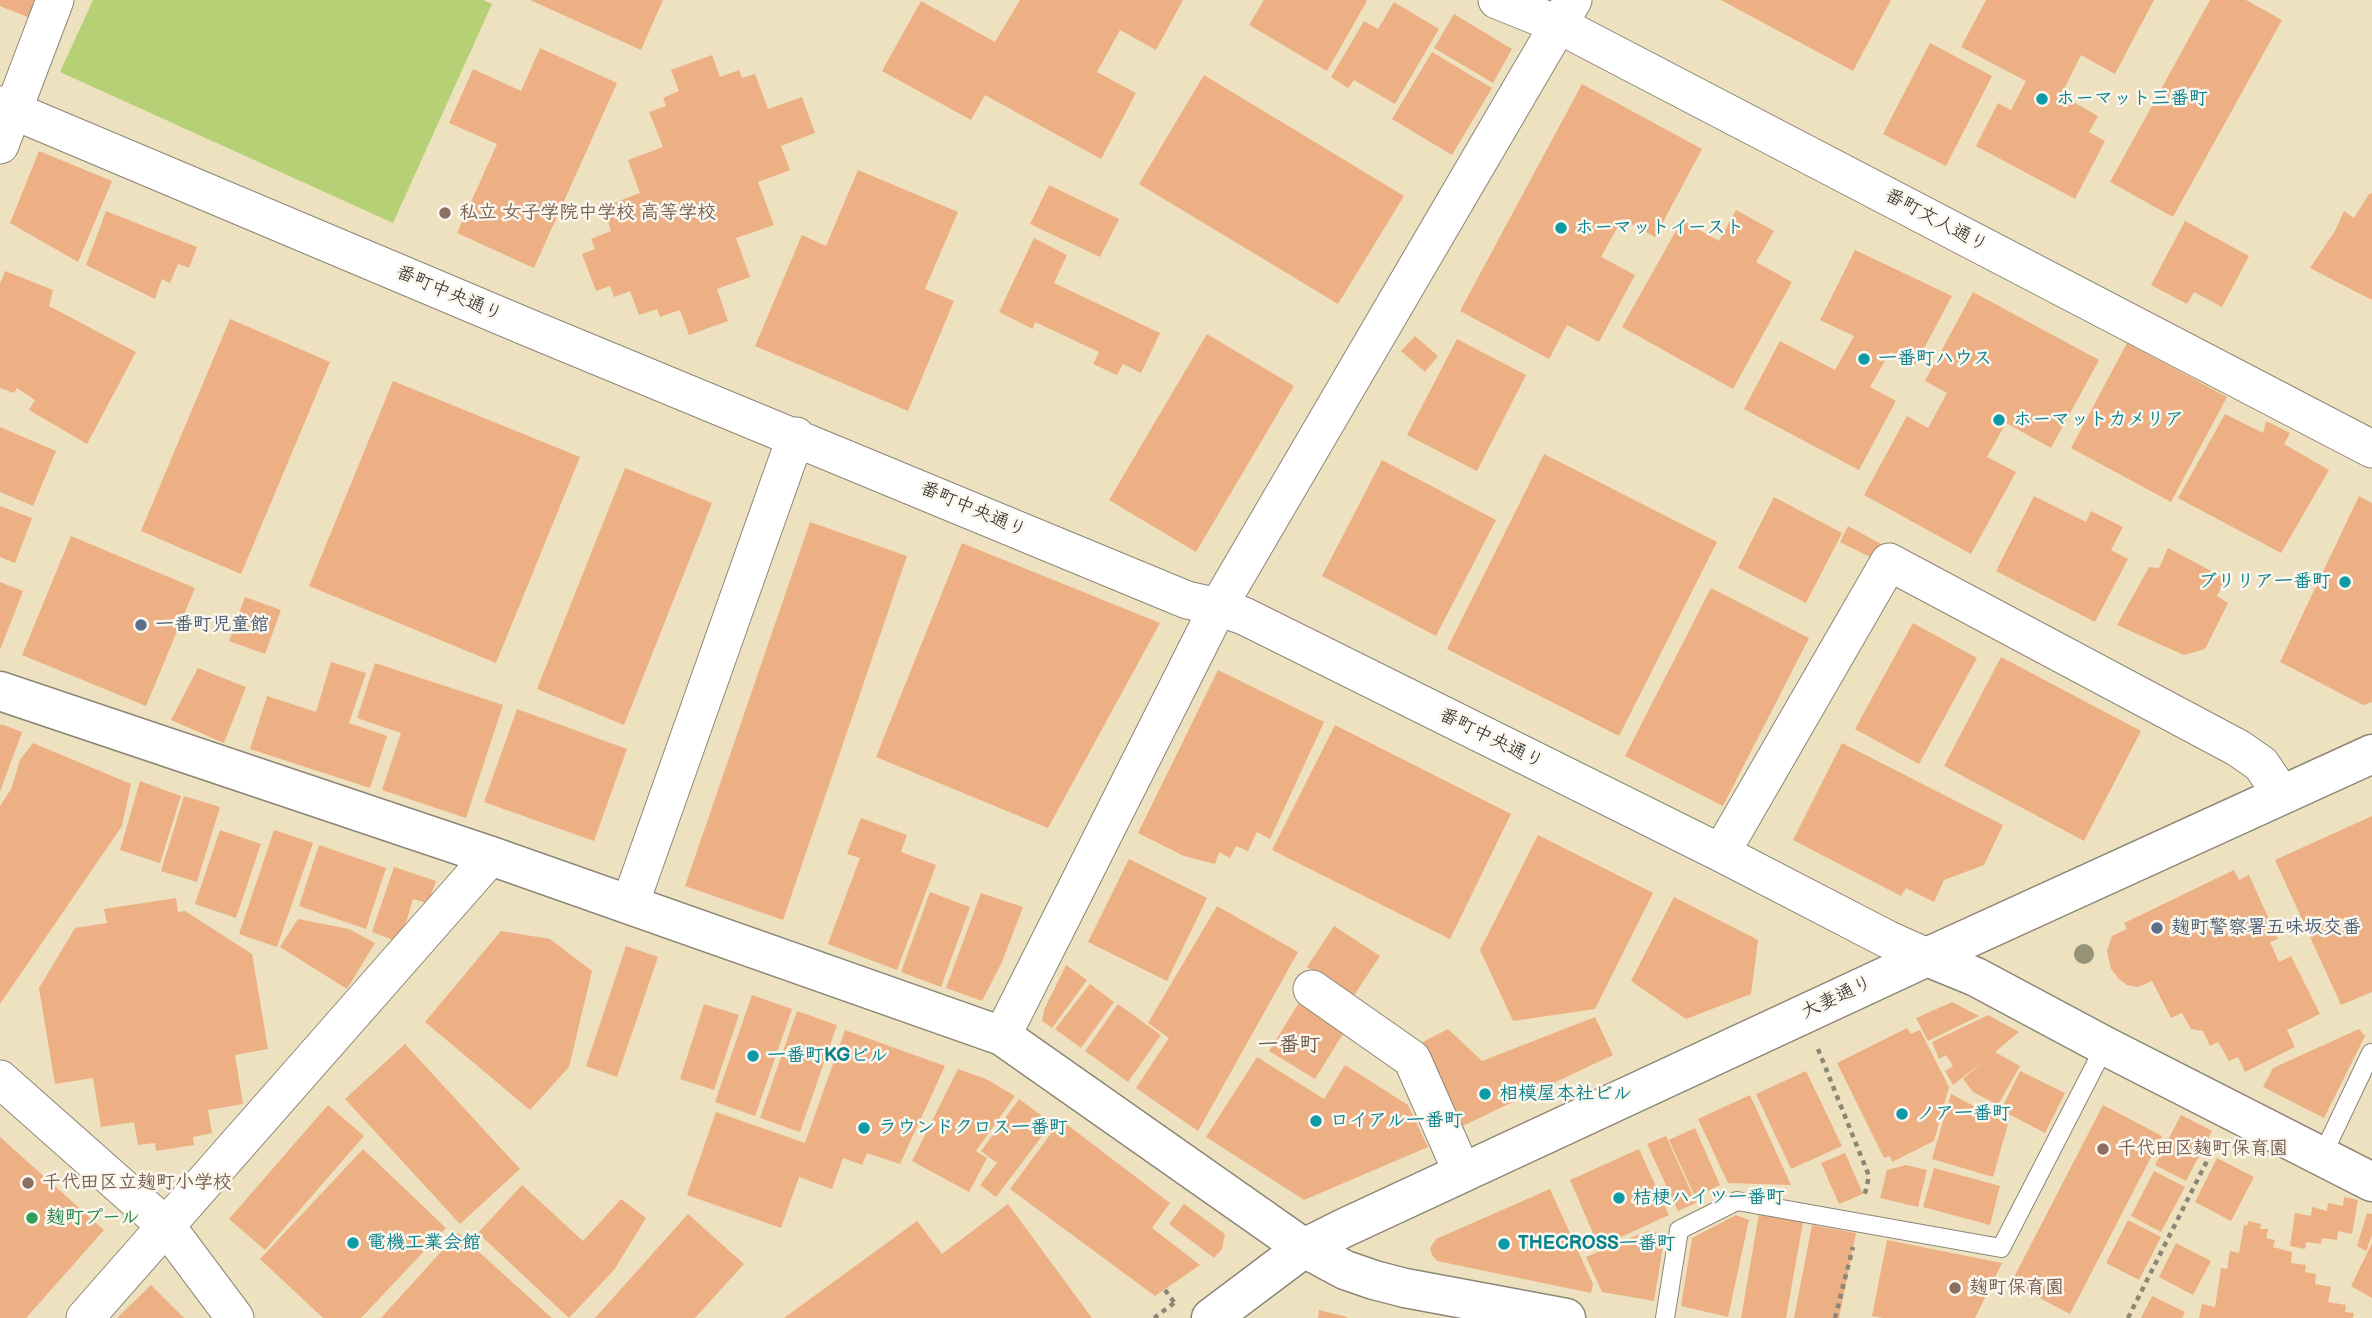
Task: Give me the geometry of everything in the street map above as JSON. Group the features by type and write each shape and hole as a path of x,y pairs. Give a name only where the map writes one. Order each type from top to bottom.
{"street":[{"path":"0,145 7,108 55,0"},
{"name":"番町文人通り","path":"1497,0 1566,13 2372,449"},
{"path":"1002,1036 1218,607 1566,13"},
{"name":"番町中央通り","path":"7,108 1187,600 1218,607 1256,622 1927,957"},
{"path":"630,904 796,436"},
{"path":"1721,853 1889,562 2238,748 2261,764 2282,795"},
{"path":"0,691 491,856 1002,1036 1304,1248 1345,1270 1405,1288 1566,1318"},
{"name":"大妻通り","path":"1211,1318 1304,1248 1462,1172 2372,754"},
{"path":"85,1318 491,856"},
{"path":"1927,957 1976,977 2372,1182"},
{"path":"1312,989 1412,1059 1462,1172"},
{"path":"0,1079 167,1227 235,1318"}],"lane":[{"path":"1665,1318 1679,1230 1737,1201 2001,1248 2105,1046"},
{"path":"2322,1156 2371,1053"}],"path":[{"path":"1817,1048 1869,1176 1835,1318"},
{"path":"2128,1318 2232,1111"},
{"path":"1165,1290 1174,1302"}],"green space":[{"path":"93,0 483,0 492,4 393,223 60,72"}],"building":[{"path":"0,0 37,0 30,18 0,6"},
{"path":"530,0 663,0 641,50"},
{"path":"1020,0 1183,0 1156,50 1120,30 1097,72 1136,93 1101,159 985,95 971,120 882,71 921,1 995,42"},
{"path":"1264,0 1367,1 1327,71 1249,25"},
{"path":"1721,0 1891,0 1853,71"},
{"name":"ホーマット三番町","path":"1986,0 2154,0 2115,74 2081,55 2061,95 2098,116 2089,132 2105,141 2075,199 1976,146 1998,103 2011,110 2026,81 1961,47"},
{"path":"2210,0 2246,0 2282,20 2173,217 2110,182"},
{"path":"1394,2 1439,29 1395,104 1354,80 1348,88 1331,77 1364,21 1378,29"},
{"path":"1454,14 1512,49 1493,83 1434,48"},
{"path":"1930,43 1992,76 1946,166 1883,134"},
{"path":"540,48 617,83 534,268 457,233 497,144 449,123 473,69 521,91"},
{"path":"1432,52 1492,88 1452,155 1392,119"},
{"path":"712,55 720,77 739,70 742,78 755,74 768,109 802,97 815,133 781,146 790,170 758,182 774,225 736,238 750,277 717,289 728,321 689,335 680,310 660,317 657,309 639,315 630,291 614,297 610,286 596,291 582,254 595,249 591,239 611,231 603,207 640,193 628,160 663,147 649,112 666,106 663,98 679,91 671,70"},
{"path":"1204,75 1404,196 1338,304 1139,184"},
{"name":"ホーマットイースト","path":"1582,84 1702,149 1655,237 1622,219 1601,257 1635,275 1599,342 1567,325 1549,359 1460,311"},
{"path":"39,151 112,181 78,262 10,223"},
{"path":"858,170 958,212 925,289 954,301 908,411 755,346 802,235 826,246"},
{"path":"1049,185 1119,219 1100,257 1030,224"},
{"path":"2372,193 2372,300 2310,268 2335,231 2344,211 2354,218"},
{"path":"1736,210 1774,231 1756,262 1792,282 1733,389 1622,327 1682,220 1719,241"},
{"path":"106,211 197,247 189,268 178,264 170,283 162,279 155,299 86,265"},
{"path":"2185,221 2249,256 2222,307 2194,292 2187,304 2151,285"},
{"path":"1034,238 1067,255 1054,283 1160,333 1141,373 1123,364 1117,375 1093,364 1099,352 1035,322 1033,329 999,312"},
{"name":"一番町ハウス","path":"1855,250 1952,296 1915,365 1890,352 1870,387 1896,401 1859,470 1744,409 1780,341 1835,370 1854,336 1820,320"},
{"path":"5,271 53,290 49,306 136,352 87,444 29,410 35,400 17,388 14,393 0,388 0,284"},
{"name":"ホーマットカメリア","path":"1973,292 2099,360 2051,448 2006,423 1987,457 2016,472 1971,554 1864,495 1907,416 1928,428 1947,393 1925,381"},
{"path":"230,319 330,362 241,574 141,531"},
{"path":"1207,334 1294,386 1196,552 1109,500"},
{"path":"1415,336 1438,356 1425,372 1401,351"},
{"path":"1457,339 1526,375 1477,471 1407,435"},
{"path":"2127,343 2227,397 2171,502 2071,448"},
{"path":"393,381 580,457 496,663 309,586"},
{"path":"2225,414 2263,433 2266,421 2290,433 2284,444 2329,470 2281,553 2178,498"},
{"path":"0,427 56,451 33,506 0,492"},
{"path":"1544,454 1717,542 1619,736 1447,649"},
{"path":"1382,460 1496,520 1436,636 1322,576"},
{"path":"625,468 712,503 624,725 537,689"},
{"path":"2034,496 2086,522 2091,511 2123,527 2111,550 2128,559 2095,622 1996,571"},
{"name":"ブリリア一番町","path":"2359,496 2372,503 2372,702 2363,705 2280,662"},
{"path":"1774,497 1842,533 1806,603 1738,568"},
{"path":"0,506 32,518 15,563 0,557"},
{"path":"810,522 907,556 783,920 685,886"},
{"path":"1848,526 1881,544 1874,559 1840,542"},
{"path":"71,536 195,588 146,706 22,655"},
{"path":"962,543 1160,623 1048,828 876,757"},
{"path":"2168,548 2226,579 2217,596 2228,603 2205,649 2184,655 2117,625 2149,567 2159,568"},
{"path":"0,582 23,591 0,650"},
{"path":"1711,588 1809,638 1723,806 1625,756"},
{"path":"245,597 281,610 265,654 229,641"},
{"path":"1913,623 1977,658 1919,764 1855,729"},
{"path":"2001,657 2141,731 2084,841 1944,766"},
{"path":"331,662 366,673 349,723 387,736 370,788 250,749 267,696 316,712"},
{"path":"375,663 503,705 466,818 382,790 401,733 357,718"},
{"path":"198,668 246,687 224,743 171,720"},
{"path":"1218,670 1324,722 1270,839 1257,832 1248,851 1236,846 1230,858 1219,852 1215,864 1184,856 1138,833"},
{"path":"517,709 627,749 594,841 484,802"},
{"path":"1,724 22,732 0,792 0,726"},
{"path":"1335,725 1511,814 1450,939 1272,850"},
{"path":"33,743 131,784 122,826 0,1004 0,806 11,789 20,760"},
{"path":"1842,743 2003,825 1984,865 1944,880 1934,902 1906,888 1901,896 1793,840"},
{"path":"140,781 181,796 160,863 120,850"},
{"path":"184,796 220,807 197,882 161,871"},
{"path":"2372,816 2372,992 2341,1005 2275,860"},
{"path":"861,818 907,835 901,852 936,865 897,970 828,944 860,858 847,854"},
{"path":"220,830 261,844 236,918 195,904"},
{"path":"274,830 313,843 277,947 239,934"},
{"path":"1538,835 1653,893 1595,1009 1513,1021 1480,950"},
{"path":"319,845 386,868 366,929 299,906"},
{"path":"1129,859 1207,898 1167,981 1088,942"},
{"path":"394,867 436,881 428,903 413,899 404,929 393,940 372,932"},
{"path":"2234,870 2239,880 2249,875 2278,939 2270,942 2279,962 2291,956 2320,1014 2287,1030 2295,1047 2245,1072 2238,1057 2229,1061 2218,1042 2210,1046 2203,1031 2191,1029 2182,1013 2171,1018 2152,981 2138,987 2127,985 2119,979 2111,969 2107,951 2112,936 2127,929 2124,923"},
{"path":"930,892 970,907 941,987 901,972"},
{"path":"981,893 1023,907 1002,962 982,1001 946,988"},
{"path":"1674,897 1758,940 1751,994 1686,1019 1631,981"},
{"path":"176,898 178,912 185,911 252,954 268,1049 235,1055 243,1104 208,1110 212,1133 193,1137 194,1145 156,1151 155,1143 138,1145 134,1122 101,1127 93,1078 55,1084 39,988 75,928 107,923 104,909"},
{"path":"1217,906 1298,952 1198,1131 1136,1088 1169,1038 1148,1023"},
{"path":"298,919 349,929 375,943 347,989 280,947"},
{"path":"1334,926 1380,956 1353,997 1307,967"},
{"path":"501,931 550,939 592,971 569,1067 530,1110 425,1022"},
{"path":"626,946 658,957 617,1077 586,1066"},
{"path":"1066,965 1087,980 1052,1028 1042,1021 1044,1010"},
{"path":"1090,984 1114,1002 1081,1048 1055,1029"},
{"name":"一番町KGビル","path":"752,995 792,1009 755,1116 715,1102"},
{"path":"1300,1001 1346,1029 1315,1079 1269,1051"},
{"path":"1952,1002 1979,1016 1928,1041 1916,1018"},
{"path":"704,1004 739,1015 714,1090 680,1079"},
{"path":"1118,1004 1161,1035 1128,1082 1085,1051"},
{"path":"797,1011 837,1025 800,1132 760,1118"},
{"path":"1988,1015 2019,1032 1995,1052 2020,1066 1998,1105 1973,1092 1963,1079 1984,1061 1953,1085 1945,1071 1953,1066 1946,1055 1939,1059 1932,1042"},
{"name":"相模屋本社ビル","path":"1595,1017 1613,1055 1458,1128 1417,1045 1448,1029 1482,1061"},
{"name":"ノア一番町","path":"1907,1028 1911,1034 1920,1030 1949,1087 1934,1141 1892,1162 1890,1156 1884,1158 1837,1063"},
{"path":"2359,1029 2365,1036 2324,1118 2263,1087 2273,1068"},
{"name":"ラウンドクロス一番町","path":"845,1030 945,1066 900,1164 867,1153 862,1165 843,1158 832,1189 799,1177 781,1228 687,1195 716,1112 805,1143"},
{"path":"405,1044 520,1169 460,1224 345,1099"},
{"name":"ロイアル一番町","path":"1257,1057 1324,1099 1345,1065 1408,1105 1428,1147 1304,1200 1206,1137"},
{"path":"958,1069 986,1079 1015,1096 976,1151 987,1158 969,1192 912,1161"},
{"path":"1806,1071 1842,1146 1791,1169 1756,1094"},
{"path":"2020,1071 2065,1093 2045,1133 2001,1110"},
{"path":"1951,1094 2008,1124 1993,1177 1932,1159"},
{"path":"1750,1095 1791,1185 1728,1183 1698,1119"},
{"path":"1019,1099 1052,1123 996,1197 980,1185 997,1163 981,1151"},
{"path":"328,1105 364,1136 265,1250 229,1219"},
{"path":"2103,1105 2162,1136 2070,1314 2011,1283"},
{"path":"2181,1115 2212,1131 2186,1181 2155,1165"},
{"path":"1061,1120 1170,1203 1152,1228 1200,1265 1155,1296 1010,1189"},
{"path":"1695,1128 1720,1185 1695,1197 1669,1140"},
{"path":"1666,1136 1696,1203 1678,1211 1647,1144"},
{"name":"千代田区立麹町小学校","path":"0,1137 104,1230 26,1318 0,1318"},
{"name":"電機工業会館","path":"363,1149 446,1228 361,1318 323,1318 260,1259"},
{"name":"桔梗ハイツ一番町","path":"1639,1149 1669,1215 1599,1247 1570,1180"},
{"path":"1845,1153 1863,1194 1839,1204 1821,1163"},
{"path":"2217,1158 2254,1177 2231,1221 2195,1202"},
{"path":"1906,1165 1927,1170 1918,1207 1880,1198 1887,1170"},
{"path":"1934,1168 2000,1186 1990,1225 1923,1207"},
{"path":"2154,1171 2185,1187 2161,1232 2131,1216"},
{"path":"522,1185 583,1241 621,1199 646,1218 614,1270 569,1318 478,1233"},
{"name":"THECROSS一番町","path":"1550,1189 1593,1284 1591,1293 1437,1261 1432,1255 1430,1248 1436,1239"},
{"path":"2344,1197 2358,1200 2352,1234 2338,1231 2337,1240 2322,1238 2321,1244 2306,1242 2305,1249 2290,1246 2295,1213 2311,1216 2312,1207 2327,1211 2328,1203 2343,1206"},
{"path":"1008,1204 1092,1318 784,1318 917,1221 942,1254"},
{"path":"1184,1204 1225,1234 1222,1249 1214,1258 1169,1224"},
{"path":"2367,1213 2372,1214 2372,1235 2366,1251 2357,1246"},
{"path":"688,1214 744,1264 695,1318 595,1318"},
{"path":"1759,1214 1803,1222 1786,1318 1741,1318"},
{"path":"1736,1215 1749,1220 1728,1317 1681,1306 1692,1238"},
{"path":"2128,1220 2161,1237 2139,1280 2106,1263"},
{"path":"2248,1221 2261,1224 2260,1229 2268,1229 2266,1238 2275,1240 2273,1247 2292,1252 2291,1263 2306,1265 2305,1272 2316,1274 2315,1284 2331,1287 2328,1302 2346,1305 2345,1312 2354,1313 2353,1318 2199,1318 2202,1304 2215,1307 2221,1268 2227,1269 2230,1251 2239,1253 2244,1225 2247,1226"},
{"path":"1812,1225 1856,1233 1839,1318 1794,1318"},
{"path":"1647,1231 1665,1234 1654,1301 1602,1292 1586,1257"},
{"path":"458,1233 552,1318 381,1318"},
{"path":"1887,1240 2002,1263 1975,1318 1872,1316"},
{"path":"2176,1243 2211,1261 2193,1295 2159,1277"},
{"path":"2372,1243 2372,1298 2351,1286"},
{"path":"151,1285 184,1318 117,1318"},
{"path":"2152,1296 2185,1312 2182,1318 2141,1318"},
{"path":"1319,1310 1347,1317 1347,1318 1318,1318"}],"place":[{"name":"ホーマット三番町","path":"2042,99"},
{"name":"私立 女子学院中学校 高等学校","path":"445,213"},
{"name":"ホーマットイースト","path":"1561,228"},
{"name":"一番町ハウス","path":"1864,359"},
{"name":"ホーマットカメリア","path":"1999,420"},
{"name":"ブリリア一番町","path":"2345,582"},
{"name":"一番町児童館","path":"141,625"},
{"name":"麹町警察署五味坂交番","path":"2157,928"},
{"name":"一番町KGビル","path":"753,1056"},
{"name":"相模屋本社ビル","path":"1485,1094"},
{"name":"ノア一番町","path":"1902,1114"},
{"name":"ロイアル一番町","path":"1316,1121"},
{"name":"ラウンドクロス一番町","path":"864,1128"},
{"name":"千代田区麹町保育園","path":"2103,1149"},
{"name":"千代田区立麹町小学校","path":"28,1183"},
{"name":"桔梗ハイツ一番町","path":"1619,1198"},
{"name":"麹町プール","path":"32,1218"},
{"name":"電機工業会館","path":"353,1243"},
{"name":"THECROSS一番町","path":"1504,1244"},
{"name":"麹町保育園","path":"1955,1288"}],"district":[{"name":"一番町","path":"1289,1046"}]}
